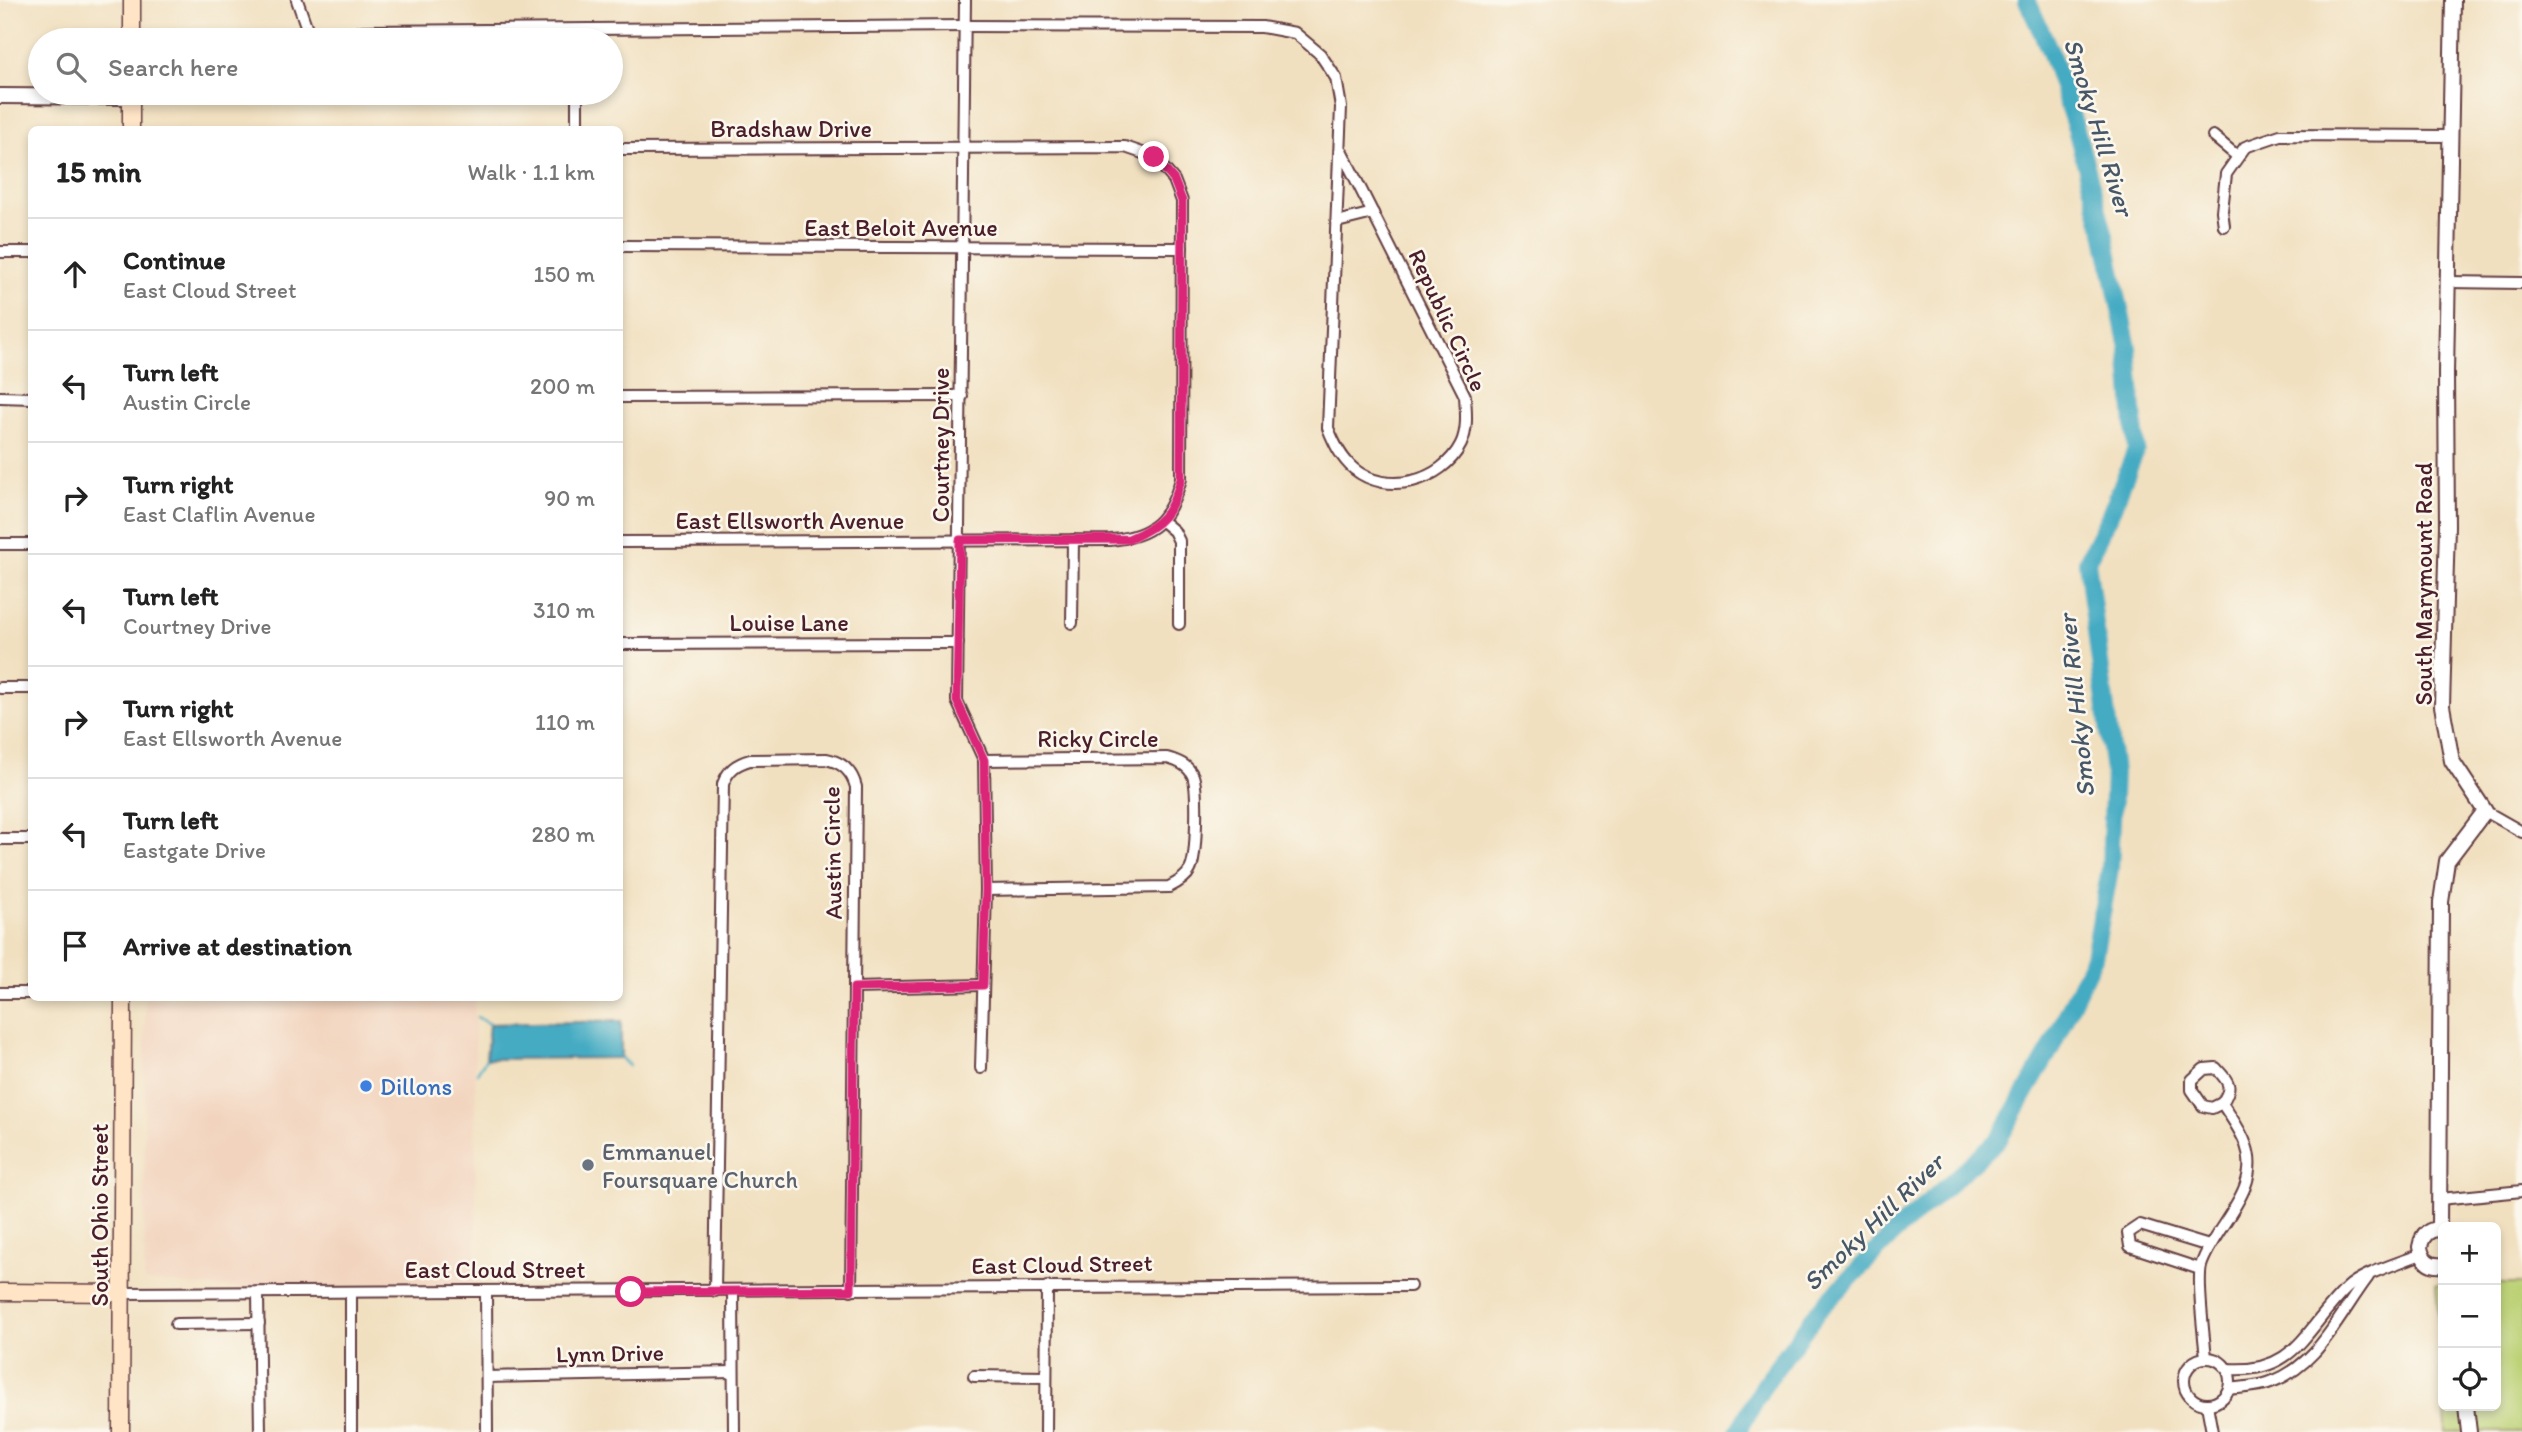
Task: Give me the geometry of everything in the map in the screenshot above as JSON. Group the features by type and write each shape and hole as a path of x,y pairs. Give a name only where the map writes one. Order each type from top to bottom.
{"main road":[{"path":"132,0 132,28"},
{"path":"131,105 131,126"},
{"name":"South Ohio Street","path":"121,1432 123,1001"},
{"name":"East Cloud Street","path":"0,1292 121,1293"}],"street":[{"path":"297,0 307,28"},
{"name":"Courtney Drive","path":"965,0 957,701 984,760 986,890 981,1069"},
{"name":"South Marymount Road","path":"2453,0 2447,526 2442,706 2452,761 2486,811"},
{"name":"Republic Circle","path":"623,34 965,26 1262,27 1295,33 1320,54 1336,78 1341,107 1328,428 1337,450 1354,470 1377,480 1403,483 1428,477 1447,465 1462,443 1467,420 1465,397 1341,150"},
{"path":"0,96 28,96"},
{"path":"577,105 577,126"},
{"path":"2224,226 2222,211 2226,174 2245,147 2280,135 2450,136"},
{"path":"2213,136 2237,156"},
{"name":"Bradshaw Drive","path":"623,149 1125,147 1154,157 1174,180 1182,201 1181,479 1175,501 1163,520"},
{"path":"1337,222 1373,214"},
{"name":"East Beloit Avenue","path":"623,246 1182,248"},
{"path":"0,252 28,253"},
{"path":"2448,282 2522,283"},
{"path":"623,397 962,396"},
{"path":"0,397 28,398"},
{"path":"1163,520 1179,541 1179,624"},
{"name":"East Ellsworth Avenue","path":"623,542 1129,539 1149,531 1163,520"},
{"path":"1072,623 1073,540"},
{"path":"0,544 28,544"},
{"name":"Louise Lane","path":"623,644 958,643"},
{"path":"0,688 28,688"},
{"name":"Ricky Circle","path":"984,760 1167,758 1181,762 1188,769 1195,788 1194,854 1191,869 1181,880 1169,887 986,890"},
{"name":"Austin Circle","path":"715,1291 722,796 726,776 739,763 750,760 825,759 837,761 853,778 856,787 851,1290"},
{"path":"2441,1222 2441,902 2447,861 2486,811 2522,832"},
{"path":"0,839 28,839"},
{"path":"854,988 983,985"},
{"path":"0,993 28,993"},
{"path":"2206,1357 2200,1269 2209,1246 2243,1192 2249,1171 2247,1146 2222,1103"},
{"path":"2440,1199 2522,1191"},
{"path":"2200,1269 2130,1246 2128,1233 2140,1225 2209,1246"},
{"path":"2438,1230 2425,1234 2421,1240 2421,1254 2432,1265 2438,1265"},
{"path":"2228,1369 2248,1370 2274,1364 2296,1349 2348,1286 2421,1254"},
{"path":"2229,1390 2268,1383 2296,1370 2315,1352 2370,1275"},
{"name":"East Cloud Street","path":"121,1293 1410,1286"},
{"path":"1046,1287 1046,1432"},
{"path":"733,1291 734,1432"},
{"path":"351,1292 351,1432"},
{"path":"486,1293 487,1432"},
{"path":"258,1294 260,1432"},
{"path":"176,1324 259,1323"},
{"path":"2206,1357 2218,1360 2228,1369 2231,1382 2221,1401 2207,1405 2192,1399 2184,1386 2184,1378 2191,1363 2206,1357"},
{"name":"Lynn Drive","path":"487,1377 733,1372"},
{"path":"974,1376 1046,1377"},
{"path":"2207,1405 2212,1432"},
{"path":"2467,1411 2469,1432"}],"shaded area":[{"path":"145,1001 475,1001 476,1288 231,1288 144,1281"}],"green space":[{"path":"2501,1284 2522,1284 2522,1432 2446,1432 2445,1411 2501,1411"}],"water":[{"path":"621,1021 621,1058 486,1059 489,1024"}],"waterway":[{"name":"Smoky Hill River","path":"1738,1432 1763,1386 1818,1311 1893,1234 1999,1139 2050,1050 2094,957 2110,869 2114,772 2087,561 2109,517 2136,450 2128,348 2105,236 2076,129 2050,51 2027,0"},
{"path":"477,1017 489,1024"},
{"path":"621,1058 629,1066"},
{"path":"477,1073 486,1059"}],"place":[{"name":"Dillons","path":"366,1086"},
{"name":"Emmanuel Foursquare Church","path":"588,1165"}],"route":[{"path":"631,1292 851,1290 854,988 983,985 986,890 984,760 957,701 960,540 1129,539 1149,531 1163,520 1175,501 1181,479 1182,201 1174,180 1154,157"}]}
